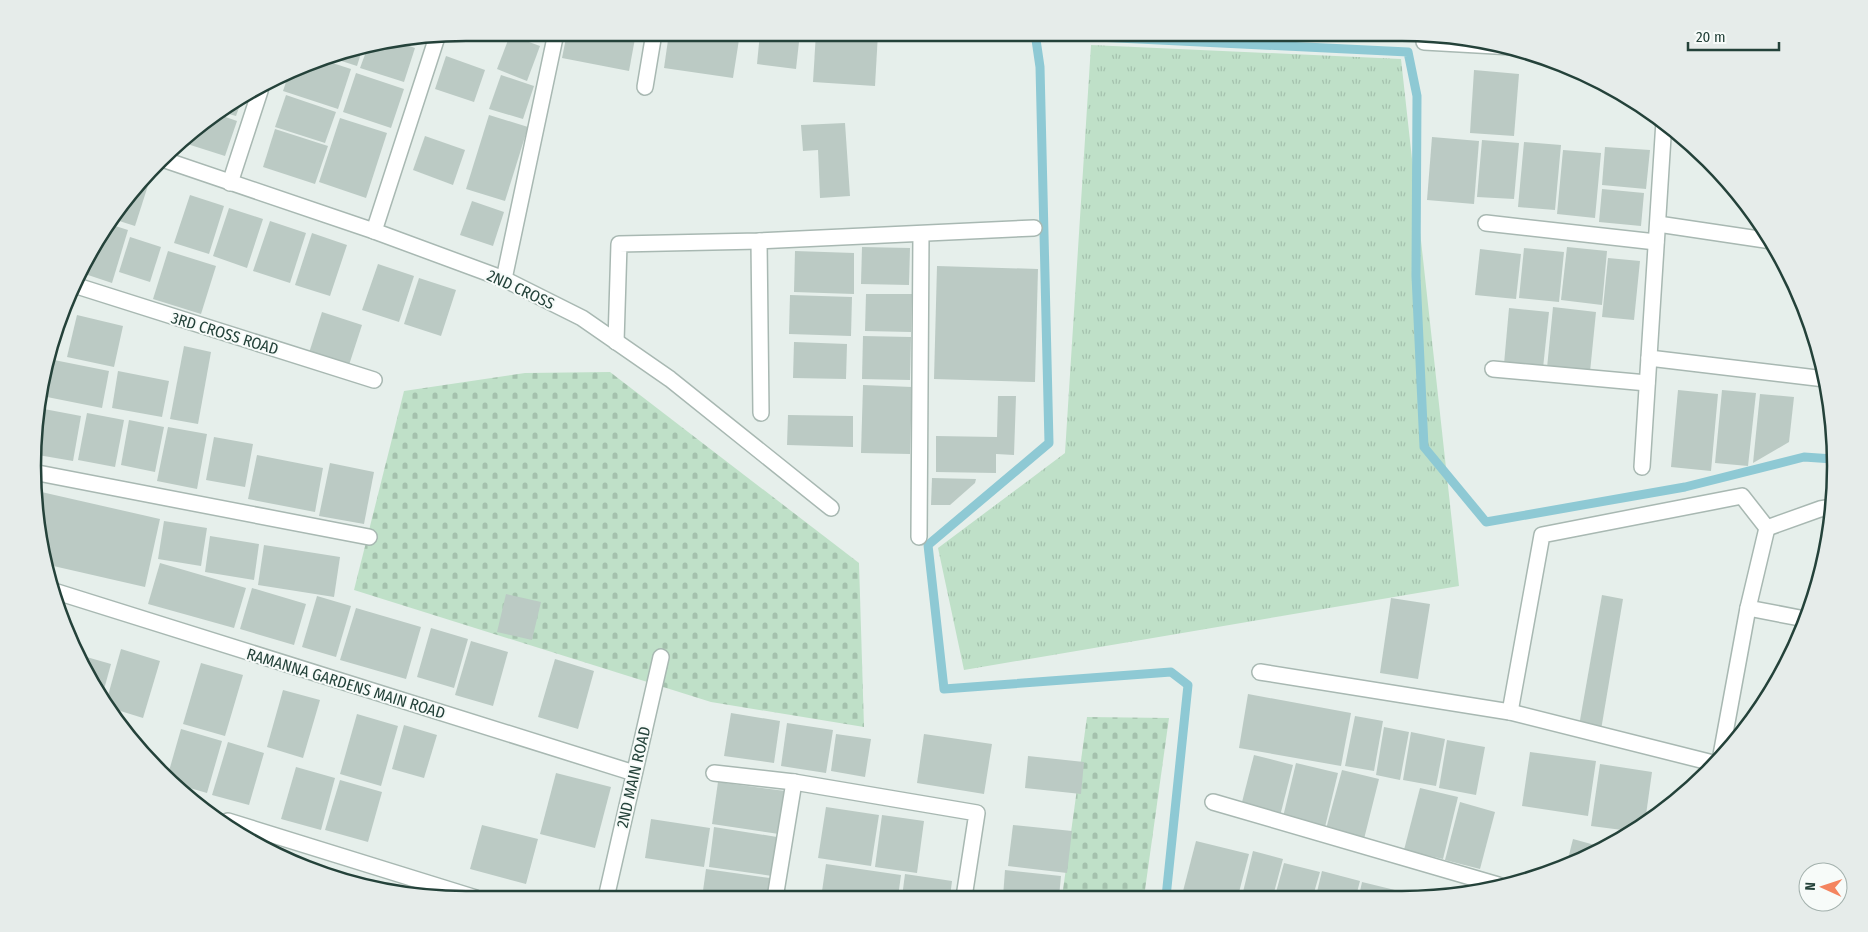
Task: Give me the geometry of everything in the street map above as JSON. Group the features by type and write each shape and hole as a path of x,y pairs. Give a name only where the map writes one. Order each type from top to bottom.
{"street":[{"path":"504,279 554,41"},
{"path":"645,87 653,41"},
{"path":"374,231 435,42"},
{"path":"1424,42 1436,43"},
{"path":"230,183 259,96"},
{"path":"1642,467 1663,131"},
{"name":"2ND CROSS","path":"170,162 374,231 504,279 582,318 670,379 831,508"},
{"path":"1486,223 1656,242"},
{"path":"1658,224 1761,239"},
{"path":"616,342 619,244 759,241 1034,228"},
{"path":"919,537 921,234"},
{"path":"759,241 761,413"},
{"name":"3RD CROSS ROAD","path":"81,287 374,380"},
{"path":"1649,358 1818,378"},
{"path":"1493,369 1647,383"},
{"path":"41,474 369,537"},
{"path":"1510,712 1542,535 1742,496 1767,528"},
{"path":"1767,528 1824,508"},
{"path":"1723,744 1748,608 1767,528"},
{"name":"RAMANNA GARDENS MAIN ROAD","path":"61,593 634,774"},
{"path":"1748,608 1798,618"},
{"name":"2ND MAIN ROAD","path":"608,891 661,657"},
{"path":"1260,672 1510,712 1706,761"},
{"path":"714,773 794,782 977,813 965,891"},
{"path":"776,891 794,782"},
{"path":"1213,802 1488,882"},
{"path":"238,824 452,890"}],"green space":[{"path":"1091,45 1401,59 1459,586 964,670 938,548 1065,453"},
{"path":"610,372 859,563 864,727 711,702 354,590 404,391 525,373"},
{"path":"1087,717 1169,718 1145,891 1063,891"}],"building":[{"path":"508,41 526,41 540,46 527,81 497,69"},
{"path":"565,41 635,41 629,71 562,58"},
{"path":"668,41 739,41 733,78 664,68"},
{"path":"759,41 799,41 796,69 757,64"},
{"path":"816,41 878,41 875,86 813,82"},
{"path":"408,45 415,48 404,82 360,68 365,54"},
{"path":"360,55 357,66 340,61"},
{"path":"446,56 485,70 474,102 435,89"},
{"path":"332,63 351,69 338,109 283,91 286,81 329,64"},
{"path":"1474,70 1519,74 1514,136 1470,133"},
{"path":"356,73 404,89 391,128 343,112"},
{"path":"501,75 534,86 523,119 489,109"},
{"path":"286,95 336,112 325,143 275,127"},
{"path":"239,107 236,116 229,114"},
{"path":"489,115 528,127 505,201 466,189"},
{"path":"225,117 237,121 225,156 189,145"},
{"path":"340,118 387,133 366,198 319,182"},
{"path":"845,123 850,196 820,198 818,150 803,151 801,125"},
{"path":"275,129 328,146 315,184 263,167"},
{"path":"425,136 465,150 453,185 413,170"},
{"path":"1432,137 1479,141 1474,204 1427,200"},
{"path":"1482,140 1519,143 1514,199 1477,197"},
{"path":"1524,142 1561,145 1555,210 1518,207"},
{"path":"1605,147 1650,150 1646,189 1602,185"},
{"path":"1563,150 1601,153 1595,218 1557,214"},
{"path":"148,185 135,226 119,221"},
{"path":"1602,189 1644,193 1641,226 1599,222"},
{"path":"190,195 224,206 209,254 174,243"},
{"path":"472,201 504,212 493,246 460,235"},
{"path":"229,208 263,219 247,268 213,256"},
{"path":"270,221 306,233 290,283 253,271"},
{"path":"116,226 128,230 112,283 87,275"},
{"path":"312,233 347,245 330,296 295,285"},
{"path":"130,237 161,247 150,282 119,272"},
{"path":"862,247 910,248 909,285 861,284"},
{"path":"1567,247 1607,251 1602,305 1561,300"},
{"path":"1524,248 1564,252 1559,302 1519,298"},
{"path":"1480,249 1521,254 1516,299 1475,295"},
{"path":"168,251 216,266 201,314 153,299"},
{"path":"795,251 854,253 854,294 794,292"},
{"path":"1608,258 1640,261 1634,320 1602,317"},
{"path":"378,264 414,276 399,322 362,310"},
{"path":"937,266 1038,269 1035,382 934,379"},
{"path":"419,278 456,290 441,336 404,324"},
{"path":"866,294 912,294 911,332 865,331"},
{"path":"790,295 852,297 851,336 789,334"},
{"path":"1553,307 1596,312 1590,372 1547,368"},
{"path":"1509,308 1549,312 1543,368 1504,364"},
{"path":"322,312 362,325 349,365 309,353"},
{"path":"77,315 123,326 114,367 67,357"},
{"path":"863,336 911,337 910,380 862,379"},
{"path":"794,342 847,344 846,379 793,378"},
{"path":"184,346 211,352 198,424 170,419"},
{"path":"55,360 109,371 102,408 47,397"},
{"path":"118,371 169,381 162,417 112,408"},
{"path":"863,385 912,387 910,454 861,453"},
{"path":"1678,390 1718,394 1711,471 1671,467"},
{"path":"1722,390 1756,393 1748,466 1715,463"},
{"path":"1760,394 1794,397 1789,442 1753,463"},
{"path":"998,396 1016,396 1014,455 996,454 996,473 936,472 936,436 997,437"},
{"path":"45,409 81,416 73,461 41,456"},
{"path":"87,413 124,420 115,467 78,460"},
{"path":"788,415 853,416 853,447 787,445"},
{"path":"129,420 164,427 155,472 121,465"},
{"path":"168,427 207,434 197,489 157,481"},
{"path":"214,437 253,444 245,487 206,480"},
{"path":"257,455 323,468 315,512 248,499"},
{"path":"330,463 374,472 364,524 319,516"},
{"path":"932,478 976,479 975,483 950,505 931,505"},
{"path":"42,492 160,519 145,587 53,566 49,549"},
{"path":"164,521 207,528 201,566 158,559"},
{"path":"210,536 259,544 254,580 205,572"},
{"path":"264,545 340,557 334,597 258,585"},
{"path":"160,563 246,588 234,628 148,604"},
{"path":"252,588 306,604 294,645 240,629"},
{"path":"506,594 541,602 532,640 497,632"},
{"path":"1602,595 1623,599 1601,730 1579,726"},
{"path":"317,596 351,606 336,657 302,647"},
{"path":"1391,598 1430,604 1418,679 1380,673"},
{"path":"356,608 421,627 406,679 340,660"},
{"path":"431,628 468,639 454,688 417,677"},
{"path":"471,641 508,652 493,706 455,695"},
{"path":"121,649 160,661 143,718 119,711 108,694"},
{"path":"87,657 111,664 104,688"},
{"path":"555,659 594,671 578,729 538,717"},
{"path":"201,663 243,675 225,736 183,724"},
{"path":"283,690 320,700 303,758 267,747"},
{"path":"1248,694 1351,713 1341,766 1239,748"},
{"path":"731,713 780,721 774,763 724,756"},
{"path":"357,714 398,726 381,786 340,774"},
{"path":"1355,716 1383,721 1374,771 1345,766"},
{"path":"787,723 833,730 826,773 781,766"},
{"path":"404,725 437,735 424,778 392,769"},
{"path":"1384,727 1409,732 1400,780 1376,775"},
{"path":"181,729 222,741 207,793 189,788 169,769"},
{"path":"1411,732 1445,739 1436,786 1403,780"},
{"path":"836,734 871,739 865,777 831,771"},
{"path":"924,734 992,744 984,794 917,783"},
{"path":"1447,740 1485,747 1476,795 1439,788"},
{"path":"228,742 264,753 249,805 212,795"},
{"path":"1530,752 1596,761 1588,816 1522,806"},
{"path":"1254,755 1293,765 1280,816 1241,806"},
{"path":"1028,756 1084,762 1081,794 1025,788"},
{"path":"1296,763 1338,773 1325,827 1283,817"},
{"path":"1600,764 1652,772 1646,813 1621,830 1591,826"},
{"path":"296,767 335,778 321,830 281,819"},
{"path":"1342,770 1379,779 1364,839 1326,829"},
{"path":"556,773 611,787 595,848 540,834"},
{"path":"340,780 382,792 368,842 325,830"},
{"path":"718,782 785,791 779,834 712,824"},
{"path":"1420,788 1458,797 1443,859 1404,850"},
{"path":"1460,802 1495,812 1480,869 1445,860"},
{"path":"826,807 879,815 871,866 818,858"},
{"path":"882,815 924,821 917,873 875,867"},
{"path":"651,819 710,828 704,867 645,858"},
{"path":"482,825 538,839 526,884 470,869"},
{"path":"1013,825 1072,831 1067,873 1008,866"},
{"path":"714,827 777,837 772,876 709,867"},
{"path":"1573,839 1594,845 1590,847 1569,856"},
{"path":"1196,841 1249,854 1239,891 1183,891"},
{"path":"1253,851 1283,859 1274,891 1243,891"},
{"path":"1284,863 1320,872 1314,891 1276,891"},
{"path":"826,864 901,875 899,891 822,891"},
{"path":"706,869 770,878 768,891 703,891"},
{"path":"1005,870 1061,876 1060,891 1003,891"},
{"path":"1322,871 1360,881 1357,891 1317,891"},
{"path":"905,874 952,881 951,891 903,891"},
{"path":"1362,882 1399,891 1360,891"}],"waterway":[{"path":"1036,41 1040,67 1049,443 928,545 944,689 1171,672 1188,685 1167,891"},
{"path":"1180,41 1408,52 1417,96 1416,276 1424,447 1486,522 1685,487 1804,457 1827,459"}]}
